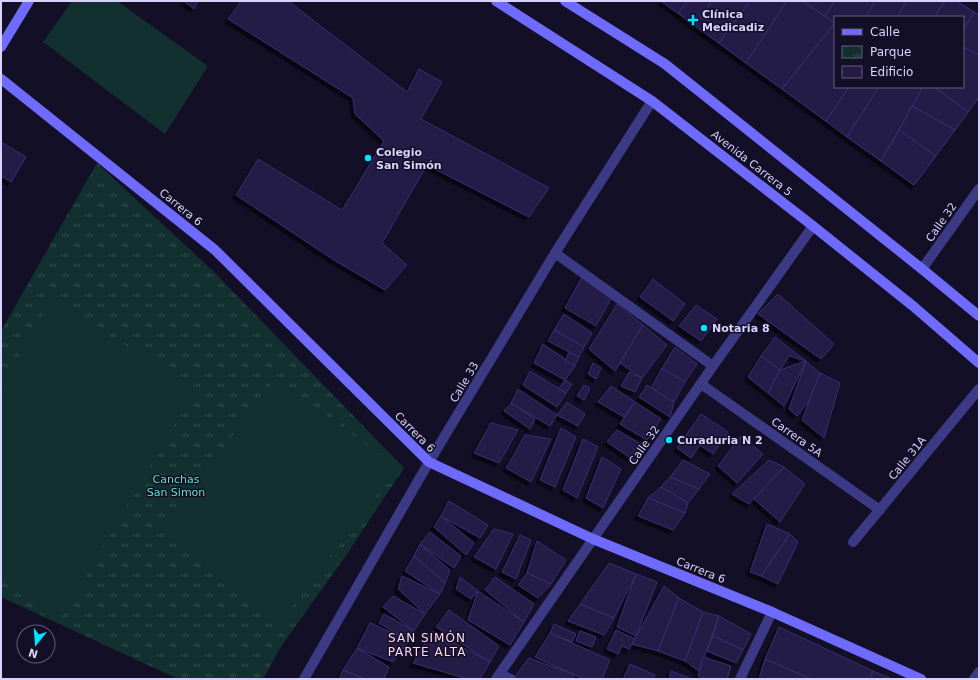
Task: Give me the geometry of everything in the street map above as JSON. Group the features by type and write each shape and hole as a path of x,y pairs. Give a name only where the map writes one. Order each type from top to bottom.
{"street":[{"path":"1,47 29,1"},
{"name":"Avenida Carrera 5","path":"496,1 652,101 913,306 979,363"},
{"name":"Avenida Carrera 5","path":"566,1 665,64 979,316"},
{"name":"Carrera 6","path":"1,79 215,250 429,462 593,539 772,612 921,679"},
{"name":"Calle 33","path":"304,679 429,462 555,253 652,101"},
{"name":"Calle 32","path":"922,269 979,189"},
{"name":"Calle 32","path":"498,676 713,366 813,226"},
{"path":"555,253 713,366"},
{"name":"Carrera 5A","path":"701,384 880,510"},
{"name":"Calle 31A","path":"853,542 979,389"},
{"path":"740,679 772,612"},
{"path":"974,679 979,672"},
{"path":"498,676 511,679"}],"green space":[{"path":"72,1 117,1 208,66 165,134 43,42"},
{"name":"Canchas San Simon","path":"97,163 214,272 404,468 345,557 282,645 263,679 178,679 1,597 1,331"},
{"path":"51,302 197,387 62,616 1,581 1,387"},
{"path":"276,378 397,468 282,621 161,530"}],"building":[{"path":"184,1 198,1 194,9"},
{"path":"241,1 288,1 407,92 419,69 442,82 421,119 549,188 529,217 427,165 382,243 407,265 385,290 334,260 236,195 258,159 342,210 384,141 355,114 353,98 228,19"},
{"path":"661,1 688,1 678,13"},
{"path":"661,1 956,1 979,15 979,97 914,185"},
{"name":"Clínica Medicadiz","path":"688,1 712,1 695,26 678,13"},
{"path":"712,1 750,1 719,43 695,26"},
{"path":"750,1 787,1 746,63 719,43"},
{"path":"787,1 802,1 834,22 782,89 746,63"},
{"path":"802,1 835,1 825,16"},
{"path":"835,1 875,1 867,16 834,16 834,23 825,16"},
{"path":"875,1 907,1 898,16 867,16"},
{"path":"907,1 945,1 936,16 898,16"},
{"path":"945,1 956,1 974,12 964,29 964,16 936,16"},
{"path":"974,12 979,15 979,55 964,48 964,29"},
{"path":"834,24 834,88 848,88 826,121 782,89"},
{"path":"964,48 979,55 979,97 968,112 935,88 964,88"},
{"path":"848,88 878,88 847,137 826,121"},
{"path":"878,88 922,88 881,161 847,137"},
{"path":"922,88 935,88 968,112 955,130 912,106"},
{"path":"912,106 955,130 936,156 899,130"},
{"path":"899,130 936,156 914,185 881,161"},
{"path":"1,142 26,157 11,182 1,176"},
{"path":"584,273 613,295 596,326 565,308"},
{"path":"653,279 685,304 673,321 640,297"},
{"path":"778,294 834,344 821,359 758,314"},
{"path":"617,304 643,325 615,371 589,349"},
{"path":"696,305 717,319 701,341 679,326"},
{"path":"564,314 592,333 584,347 554,330"},
{"path":"643,325 667,345 642,378 620,363"},
{"path":"554,330 584,347 579,357 548,341"},
{"path":"775,337 806,361 789,356 780,370 761,356"},
{"path":"543,344 575,366 565,380 534,363"},
{"path":"675,347 697,364 685,382 662,368"},
{"path":"569,352 579,357 575,366 565,361"},
{"path":"761,356 780,370 768,393 748,377"},
{"path":"806,361 784,406 768,393 780,370"},
{"path":"806,361 820,373 812,397 797,416 789,409"},
{"path":"593,363 601,368 596,379 588,374"},
{"path":"662,368 685,382 674,402 651,388"},
{"path":"530,371 566,393 557,407 523,385"},
{"path":"629,372 642,378 635,392 621,386"},
{"path":"820,373 840,383 824,438 802,420"},
{"path":"565,380 572,384 566,393 559,388"},
{"path":"584,385 590,388 584,400 577,396"},
{"path":"647,385 674,402 670,417 639,397"},
{"path":"611,386 635,402 624,417 598,402"},
{"path":"518,389 557,415 550,426 511,403"},
{"path":"567,402 585,414 578,426 557,415"},
{"path":"635,402 661,419 647,440 620,424"},
{"path":"511,403 535,419 530,429 504,411"},
{"path":"701,414 728,432 713,454 700,445 691,458 677,448"},
{"path":"491,423 518,430 499,463 474,453"},
{"path":"561,428 576,437 555,487 540,480"},
{"path":"617,430 644,446 635,461 607,442"},
{"path":"525,435 551,439 531,482 506,468"},
{"path":"741,436 763,454 737,483 718,466"},
{"path":"583,439 598,447 577,498 563,490"},
{"path":"602,457 621,469 603,508 586,498"},
{"path":"683,460 710,474 699,489 670,477"},
{"path":"769,460 784,467 749,504 732,494"},
{"path":"784,467 805,484 780,522 754,499"},
{"path":"670,477 699,489 688,503 661,487"},
{"path":"661,487 688,503 685,513 648,498"},
{"path":"648,498 685,513 673,530 638,516"},
{"path":"449,501 488,525 480,538 441,516"},
{"path":"441,516 474,543 466,555 434,527"},
{"path":"767,524 790,534 761,576 750,572"},
{"path":"494,529 513,534 496,569 474,557"},
{"path":"430,532 461,556 454,568 420,544"},
{"path":"790,534 798,542 778,584 761,576"},
{"path":"520,535 531,540 516,579 502,572"},
{"path":"537,541 566,560 551,584 527,573"},
{"path":"420,544 450,570 445,583 414,556"},
{"path":"414,556 445,583 440,594 405,571"},
{"path":"609,563 636,574 614,618 580,604"},
{"path":"527,573 551,584 538,598 518,585"},
{"path":"636,574 657,582 636,636 617,627"},
{"path":"402,576 440,594 425,614 398,589"},
{"path":"460,577 478,591 471,599 456,589"},
{"path":"495,577 534,604 524,622 485,590"},
{"path":"664,586 679,598 658,651 632,644"},
{"path":"478,591 524,622 510,645 468,620"},
{"path":"393,596 425,614 414,631 383,607"},
{"path":"679,598 703,612 685,661 658,651"},
{"path":"580,604 614,618 604,635 568,621"},
{"path":"449,610 499,646 490,662 436,627"},
{"path":"703,612 719,616 699,671 685,661"},
{"path":"384,614 414,631 409,640 379,623"},
{"path":"719,616 751,634 743,650 713,636"},
{"path":"370,623 409,640 393,662 357,648"},
{"path":"554,624 576,634 572,642 550,633"},
{"path":"779,627 873,671 870,679 811,679 765,659"},
{"path":"616,630 635,639 629,649 622,646 618,654 607,649"},
{"path":"432,631 490,662 480,679 468,679 413,663"},
{"path":"580,631 596,637 592,647 576,641"},
{"path":"550,633 610,660 602,679 584,679 535,657"},
{"path":"713,636 743,650 736,663 707,651"},
{"path":"357,648 389,667 384,679 365,679 343,670"},
{"path":"703,657 731,666 727,679 706,679 698,676"},
{"path":"529,658 575,675 572,679 513,679"},
{"path":"765,659 811,679 759,679"},
{"path":"630,664 655,675 653,679 623,679"},
{"path":"343,670 365,679 339,679"},
{"path":"671,671 692,679 669,679"},
{"path":"873,671 892,679 870,679"}],"place":[{"name":"Clínica Medicadiz","path":"693,20"},
{"name":"Colegio San Simón","path":"368,158"},
{"name":"Notaria 8","path":"704,328"},
{"name":"Curaduria N 2","path":"669,440"}],"district":[{"name":"SAN SIMÓN PARTE ALTA","path":"427,645"}]}
